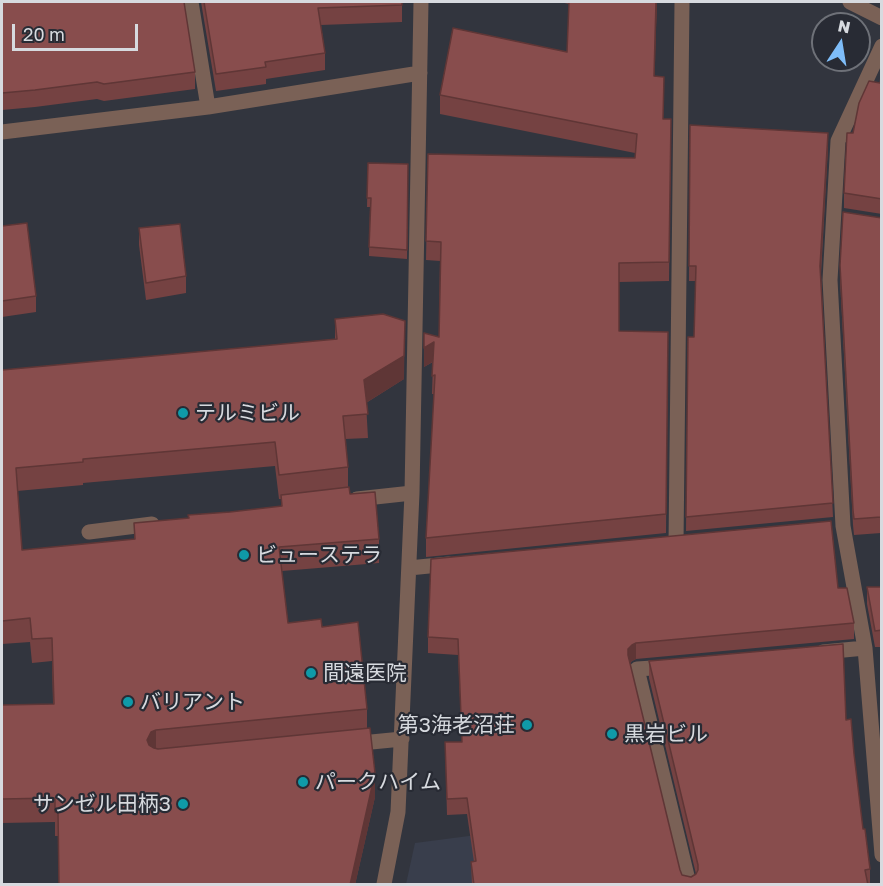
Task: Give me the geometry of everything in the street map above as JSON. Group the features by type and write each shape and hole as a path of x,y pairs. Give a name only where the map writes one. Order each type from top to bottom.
{"street":[{"path":"191,2 207,107"},
{"path":"384,885 398,812 402,739 412,493 421,2"},
{"path":"676,543 682,2"},
{"path":"850,2 882,18"},
{"path":"882,46 838,141 840,217 830,280 838,526 865,648 882,855"},
{"path":"2,132 207,107 420,73"},
{"path":"342,501 412,493"},
{"path":"89,532 170,522"},
{"path":"409,568 467,563"},
{"path":"808,653 865,648"},
{"path":"683,665 637,669 689,885"},
{"path":"332,746 402,739"}],"shaded area":[{"path":"592,820 598,884 406,884 415,843"}],"building":[{"path":"2,2 184,2 195,72 104,84 97,82 2,93"},
{"path":"204,2 402,2 402,5 318,8 325,53 265,62 266,67 216,74"},
{"path":"569,2 656,2 654,76 664,77 663,119 671,119 669,262 619,263 619,331 668,332 666,514 426,538 435,375 432,376 434,342 424,348 424,333 439,337 441,242 426,241 428,154 635,158 637,134 440,95 453,28 567,52"},
{"path":"882,72 882,199 844,193 847,133 853,133 859,103 869,81 880,83"},
{"path":"690,125 828,133 820,266 833,503 686,517 688,337 694,337 696,266 689,266"},
{"path":"368,163 408,164 407,250 369,247 371,198 367,198"},
{"path":"843,212 882,218 881,517 854,519 840,265"},
{"path":"27,223 36,296 2,301 2,226"},
{"path":"180,224 186,276 146,283 139,228"},
{"path":"383,314 405,321 404,356 364,380 368,414 343,416 348,467 279,475 275,442 83,459 83,462 16,468 22,550 135,539 134,523 282,506 281,495 349,487 350,494 375,492 379,539 279,547 288,623 321,619 322,627 358,622 367,709 156,730 151,732 147,740 149,745 158,749 370,728 375,773 350,885 59,885 58,812 55,812 55,798 2,799 2,705 54,704 52,638 32,639 30,618 2,621 2,370 337,339 335,319"},
{"path":"831,521 838,588 847,588 854,623 636,643 628,649 628,655 680,870 682,875 691,877 696,874 698,865 649,661 843,644 846,720 851,719 863,829 865,829 870,869 865,870 868,885 474,885 471,862 476,861 467,798 447,799 445,742 462,742 458,639 428,637 431,559"},
{"path":"867,587 882,587 882,630 875,631"}],"place":[{"name":"テルミビル","path":"183,413"},
{"name":"ビューステラ","path":"244,555"},
{"name":"間遠医院","path":"311,673"},
{"name":"バリアント","path":"128,702"},
{"name":"第3海老沼荘","path":"527,725"},
{"name":"黒岩ビル","path":"612,734"},
{"name":"パークハイム","path":"303,782"},
{"name":"サンゼル田柄3","path":"183,804"}]}
